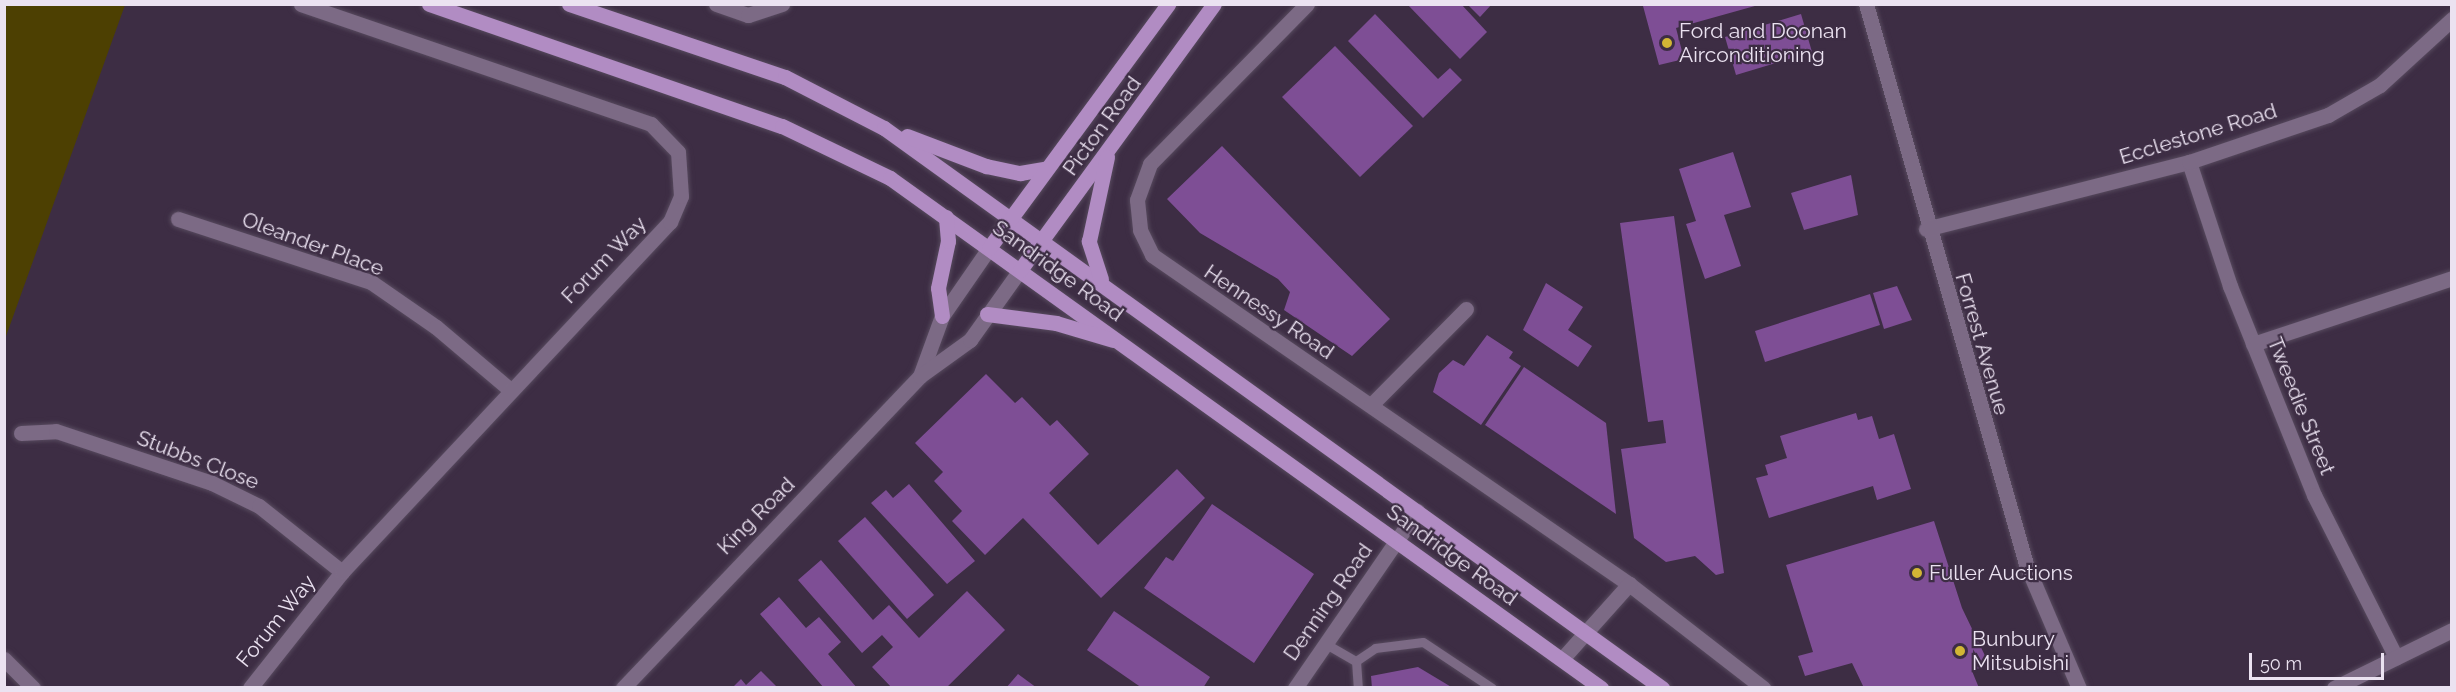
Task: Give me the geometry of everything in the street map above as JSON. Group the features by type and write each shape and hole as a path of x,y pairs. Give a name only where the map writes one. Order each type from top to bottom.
{"main road":[{"name":"Sandridge Road","path":"429,4 816,139 890,178 1601,687"},
{"name":"Sandridge Road","path":"569,4 785,78 884,128 1012,216 1662,687"},
{"name":"Picton Road","path":"990,248 1168,4"},
{"name":"Picton Road","path":"1020,270 1214,4"},
{"path":"884,128 986,166 1020,173 1047,168"},
{"path":"1102,282 1089,241 1109,151"},
{"path":"942,316 938,288 948,241 946,217"},
{"path":"987,315 1056,323 1119,341"}],"street":[{"name":"Forum Way","path":"250,687 342,572 510,389 670,222 681,196 678,152 651,124 301,4"},
{"path":"716,4 748,15 782,4"},
{"name":"Hennessy Road","path":"1307,4 1150,164 1139,188 1137,215 1144,244 1169,270 1371,405 1629,584 1763,687"},
{"name":"Forrest Avenue","path":"1866,4 1926,229 2025,564 2079,687"},
{"name":"Ecclestone Road","path":"1926,229 2189,162 2355,102 2451,19"},
{"name":"Tweedie Street","path":"2189,162 2253,344 2314,495 2396,657"},
{"name":"Oleander Place","path":"178,219 371,282 436,327 510,389"},
{"name":"King Road","path":"920,376 942,316 990,248"},
{"name":"King Road","path":"623,687 920,376 970,340 1020,270"},
{"path":"2253,344 2451,278"},
{"path":"1371,405 1466,309"},
{"name":"Stubbs Close","path":"21,433 56,431 212,483 259,506 342,572"},
{"name":"Denning Road","path":"1295,687 1417,511"},
{"path":"1562,659 1629,584"},
{"path":"2334,687 2451,630"},
{"path":"4,659 33,687"}],"lane":[{"path":"1356,662 1375,648 1423,642 1492,687"},
{"path":"1326,644 1356,662"},
{"path":"1356,662 1358,687"}],"shaded area":[{"path":"4,5 125,5 5,339"}],"building":[{"path":"1407,4 1461,4 1487,32 1460,59"},
{"path":"1467,4 1492,4 1480,17"},
{"name":"Ford and Doonan Airconditioning","path":"1762,4 1676,28 1684,59 1659,65 1643,6"},
{"path":"1375,14 1438,79 1450,68 1462,80 1423,118 1348,41"},
{"path":"1801,14 1812,52 1736,75 1725,37"},
{"path":"1335,46 1413,126 1360,177 1282,97"},
{"path":"1222,146 1390,319 1352,356 1284,310 1290,292 1278,279 1200,233 1167,199"},
{"path":"1733,152 1751,207 1724,215 1741,266 1705,279 1686,224 1696,221 1679,169"},
{"path":"1851,175 1858,215 1804,230 1791,193"},
{"path":"1674,216 1724,573 1716,575 1695,556 1666,562 1634,538 1621,449 1666,443 1663,420 1648,422 1620,223"},
{"path":"1546,283 1583,307 1568,330 1592,346 1578,367 1523,330"},
{"path":"1897,286 1912,320 1884,329 1873,293"},
{"path":"1870,294 1880,325 1765,362 1755,331"},
{"path":"1487,335 1513,352 1509,358 1521,366 1481,425 1433,392 1439,373 1453,360 1464,366"},
{"path":"1524,367 1606,423 1616,514 1485,425"},
{"path":"986,374 1015,403 1022,397 1050,426 1057,420 1089,454 1049,493 1098,545 1177,469 1205,498 1101,598 1023,518 985,555 952,521 962,511 934,481 943,472 915,443"},
{"path":"1856,413 1858,420 1872,416 1879,439 1894,434 1911,489 1877,500 1873,486 1769,518 1756,478 1768,475 1765,465 1787,458 1780,436"},
{"path":"909,484 975,561 947,584 871,503 886,490 893,498"},
{"path":"1212,504 1314,574 1254,663 1144,588 1166,557 1173,561"},
{"path":"865,517 934,595 907,619 838,541"},
{"path":"1934,521 1962,608 1989,664 1972,671 1979,688 1864,688 1852,663 1805,676 1798,656 1813,652 1786,565"},
{"path":"821,560 873,620 889,605 919,638 967,591 1005,630 946,688 892,688 872,667 893,647 882,635 862,653 798,580"},
{"path":"779,597 806,628 819,617 841,642 828,654 857,688 824,688 760,614"},
{"path":"1114,611 1210,677 1203,688 1142,688 1087,650"},
{"path":"1418,667 1453,688 1372,688 1371,676"},
{"path":"761,671 778,688 732,688 741,679 746,685"},
{"path":"1018,674 1037,688 1006,688"}],"place":[{"name":"Ford and Doonan Airconditioning","path":"1667,43"},
{"name":"Fuller Auctions","path":"1917,573"},
{"name":"Bunbury Mitsubishi","path":"1960,651"}]}
